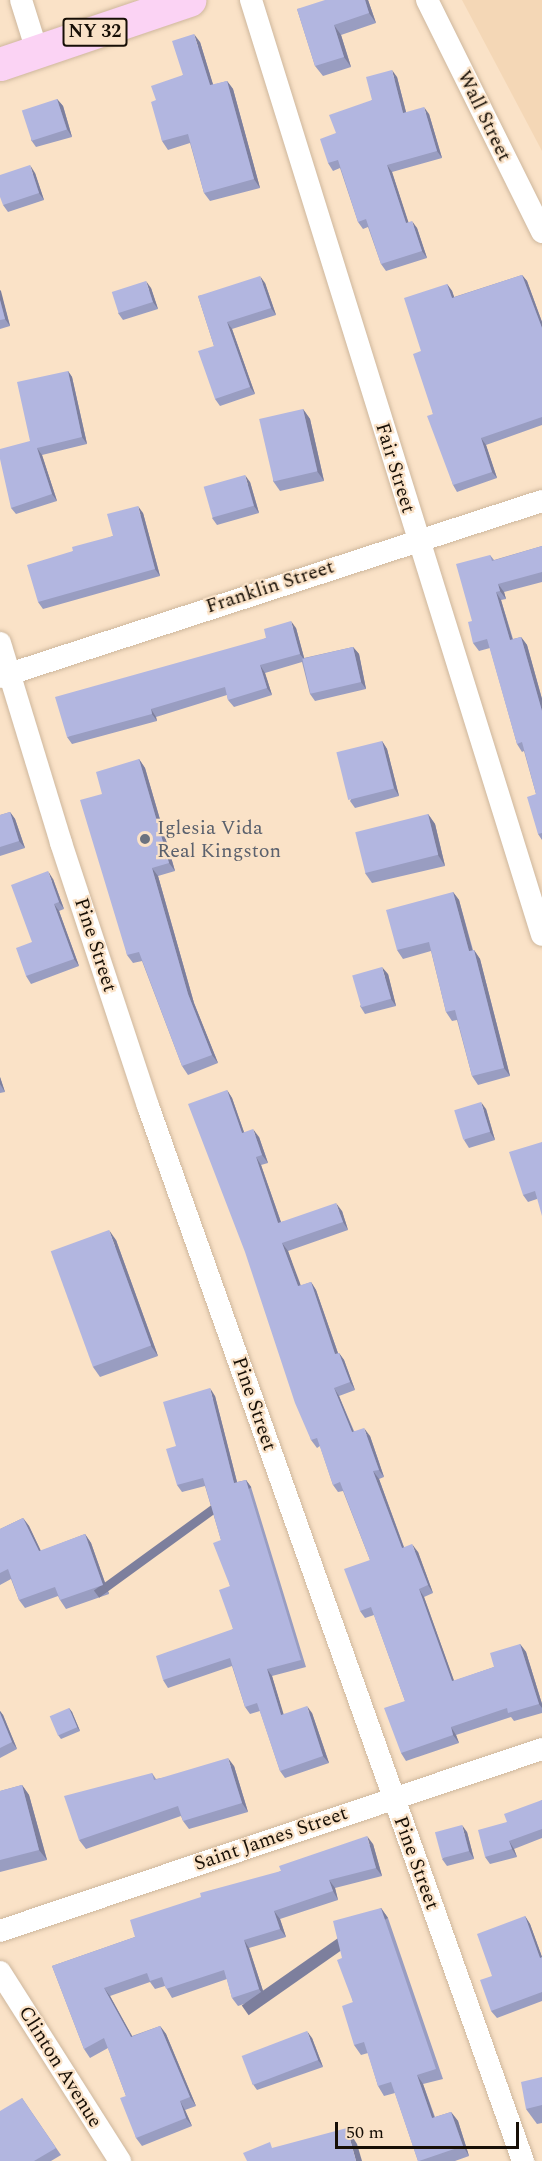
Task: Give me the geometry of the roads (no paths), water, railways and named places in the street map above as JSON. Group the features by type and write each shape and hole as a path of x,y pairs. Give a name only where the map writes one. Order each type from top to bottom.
{"main road":[{"name":"NY 32","path":"0,64 189,0"}],"street":[{"path":"21,0 37,51"},
{"name":"Fair Street","path":"251,0 417,539 542,934"},
{"name":"Wall Street","path":"427,0 542,232"},
{"name":"Franklin Street","path":"5,676 417,539 542,501"},
{"name":"Pine Street","path":"0,643 5,676 145,1095 523,2161"},
{"name":"Saint James Street","path":"0,1931 542,1749"},
{"name":"Clinton Avenue","path":"0,1972 120,2161"}],"place":[{"name":"Iglesia Vida Real Kingston","path":"145,839"}]}
